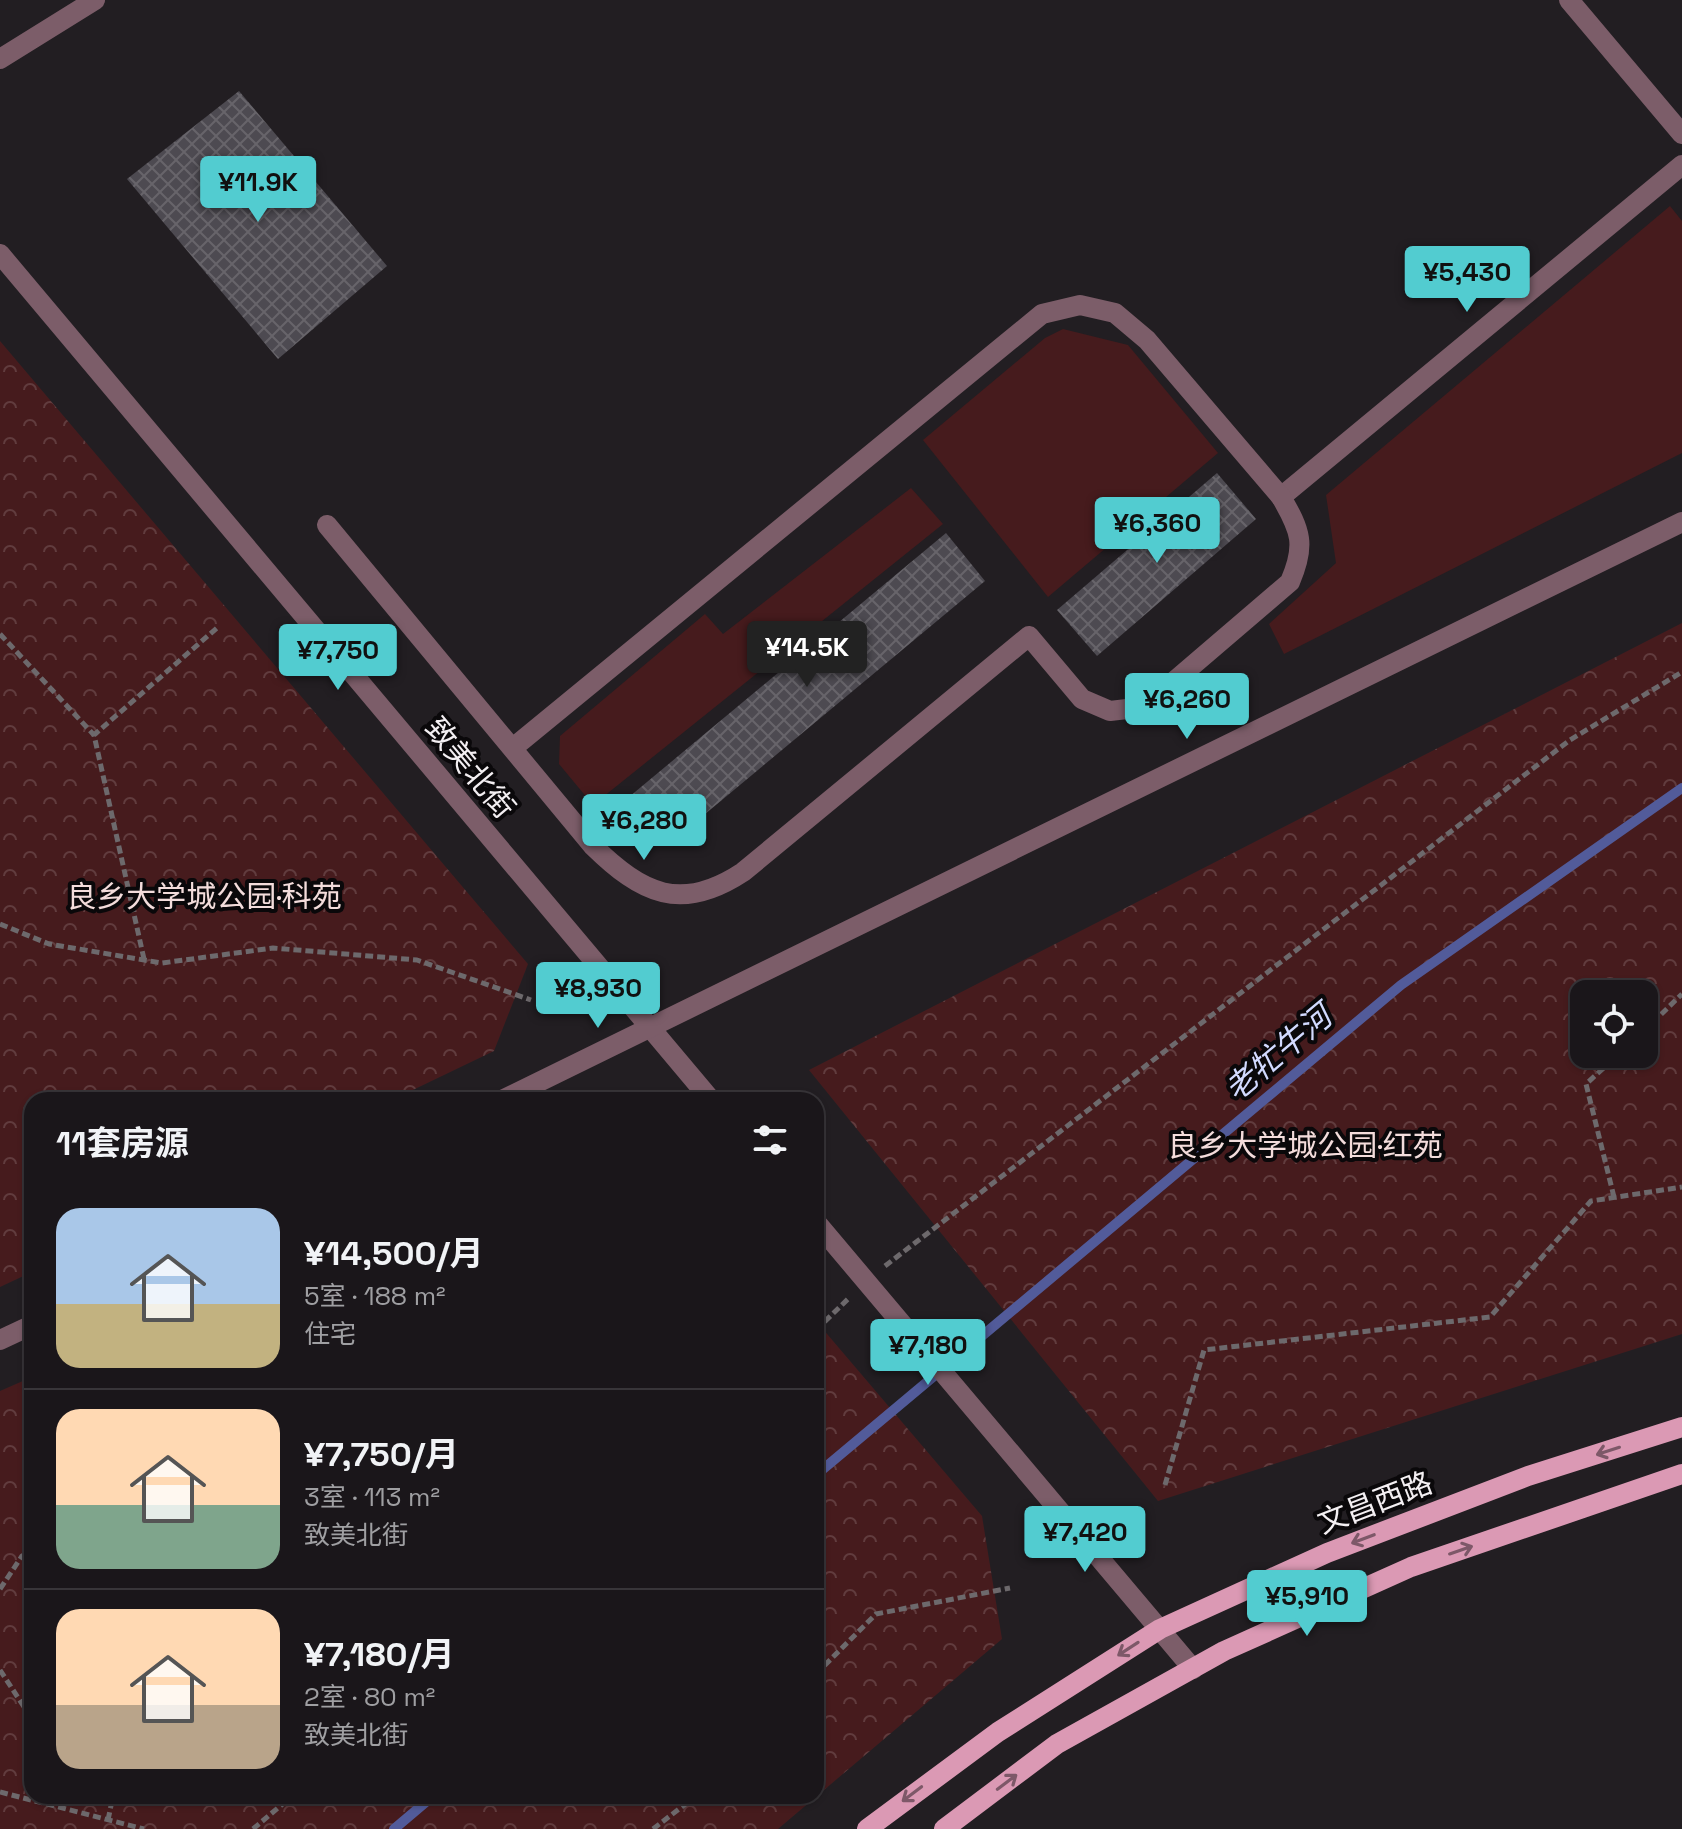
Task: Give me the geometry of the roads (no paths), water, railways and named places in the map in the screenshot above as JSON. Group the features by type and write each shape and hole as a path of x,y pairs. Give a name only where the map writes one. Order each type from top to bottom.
{"main road":[{"name":"文昌西路","path":"867,1829 998,1732 1160,1629 1356,1542 1528,1476 1682,1427"},
{"path":"944,1829 1057,1744 1224,1651 1411,1567 1682,1474"}],"street":[{"path":"0,59 95,0"},
{"path":"1569,0 1682,134"},
{"path":"1281,497 1682,165"},
{"name":"致美北街","path":"0,254 704,1092"},
{"path":"327,525 593,846 644,889 672,893 718,889 743,872 1029,636 1082,699 1110,711 1144,707 1290,582 1302,554 1296,524 1281,497 1147,340 1115,313 1080,305 1042,314 514,747"},
{"path":"519,1092 1682,522"},
{"path":"824,1231 1193,1669"},
{"path":"0,1340 24,1329"}],"waterway":[{"name":"老牤牛河","path":"824,1468 1401,985 1682,788"},
{"name":"老牤牛河","path":"394,1829 424,1804"}],"park label":[{"name":"良乡大学城公园·科苑","path":"204,897"},
{"name":"良乡大学城公园·红苑","path":"1305,1146"}]}
